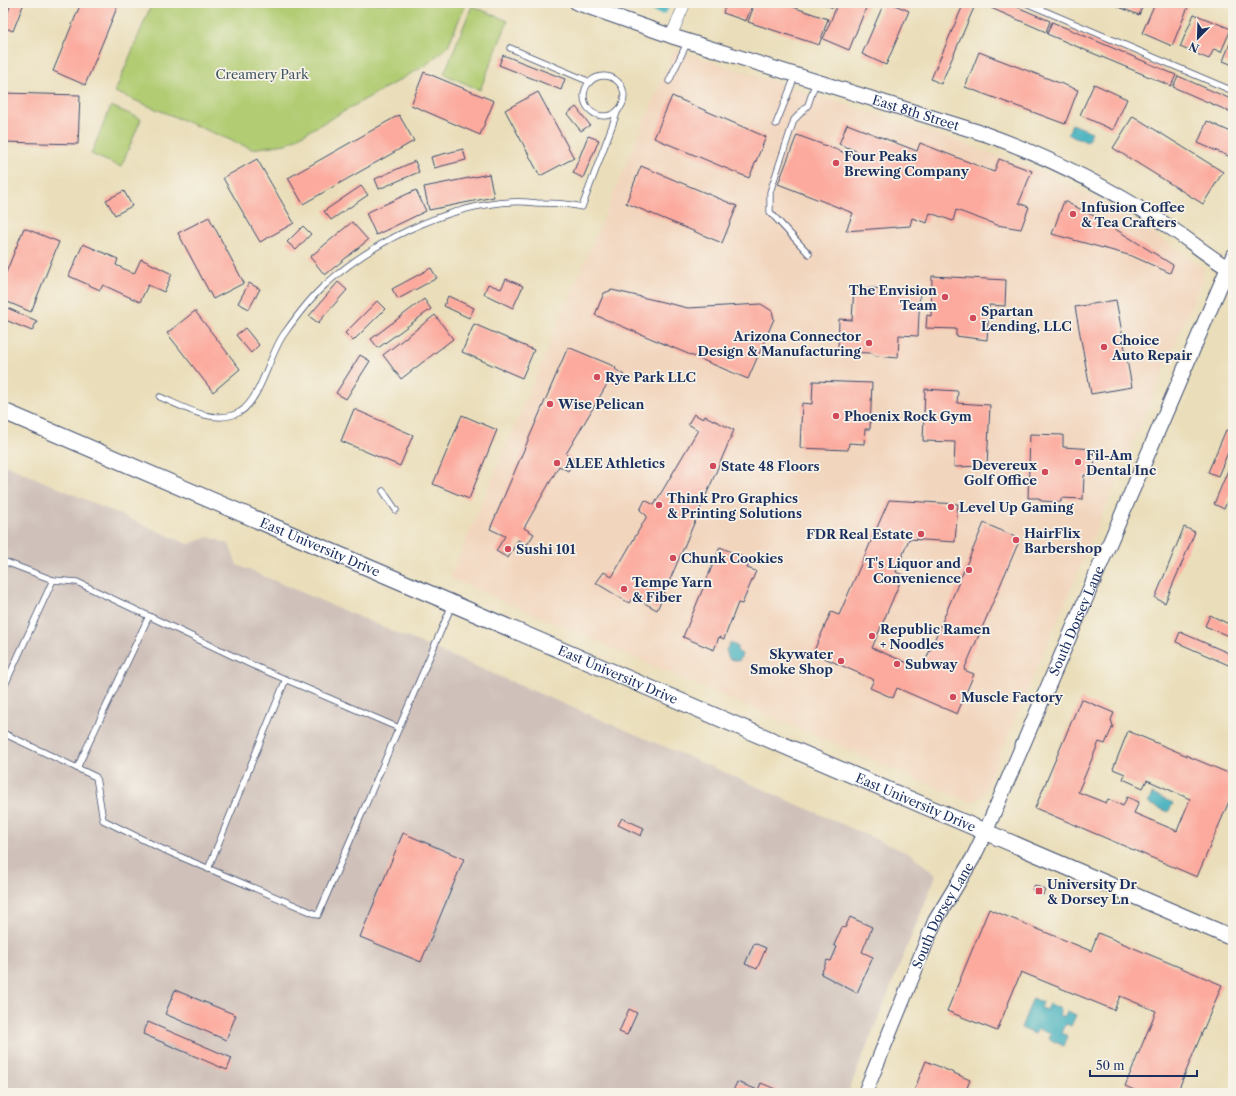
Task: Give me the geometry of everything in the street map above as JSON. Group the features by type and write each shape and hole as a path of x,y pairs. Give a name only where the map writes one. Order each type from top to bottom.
{"main road":[{"name":"East University Drive","path":"3,411 1233,938"}],"street":[{"name":"East 8th Street","path":"577,3 671,36 985,134 1056,162 1112,191 1231,265"},
{"path":"671,36 685,3"},
{"name":"South Dorsey Lane","path":"865,1093 935,921 973,858 985,833 1231,265"}],"lane":[{"path":"1026,3 1233,91"},
{"path":"669,81 688,41"},
{"path":"510,48 590,82"},
{"path":"776,124 796,74"},
{"path":"160,397 207,416 219,418 242,411 259,388 268,370 276,347 283,336 324,285 376,246 432,220 470,209 510,202 570,204 582,207 618,110 624,99 621,86 617,82 605,76 599,77 590,82 585,90 584,97 588,109 600,116 607,116 618,110"},
{"path":"809,254 770,212 770,192 794,120 808,105 816,80"},
{"path":"383,491 396,510"},
{"path":"3,561 53,580 77,582 286,679 399,728"},
{"path":"3,689 53,580"},
{"path":"3,733 96,777 103,820 162,849 318,915 452,604"},
{"path":"77,768 149,616"},
{"path":"208,869 286,679"}],"shaded area":[{"path":"675,50 949,138 1044,173 1123,213 1202,267 1203,278 983,795 973,801 967,801 450,578"},
{"path":"3,464 188,544 209,537 229,544 237,565 724,772 912,855 936,875 848,1093 3,1093"}],"green space":[{"name":"Creamery Park","path":"152,3 466,3 448,46 426,65 286,144 252,149 115,92"},
{"path":"472,6 508,21 480,90 444,74"},
{"path":"111,106 141,119 121,167 91,154"}],"water":[{"path":"1072,124 1092,132 1087,142 1068,134"},
{"path":"730,643 737,646 737,651 742,654 739,661 729,659 726,650"},
{"path":"1152,794 1173,803 1168,812 1148,803"},
{"path":"1033,998 1042,1002 1040,1008 1046,1010 1049,1004 1061,1009 1059,1015 1064,1017 1067,1011 1076,1015 1071,1026 1066,1024 1062,1033 1068,1036 1064,1046 1049,1039 1051,1034 1038,1029 1035,1034 1021,1028"}],"building":[{"path":"11,3 24,3 13,31 3,27"},
{"path":"81,3 119,3 85,85 53,71"},
{"path":"726,3 753,3 746,21 723,13"},
{"path":"755,3 781,3 828,19 819,45 748,22"},
{"path":"822,3 835,3 833,8"},
{"path":"838,3 868,3 849,50 823,39"},
{"path":"884,3 890,3 909,11 886,65 862,54"},
{"path":"964,3 976,3 941,84 931,79"},
{"path":"993,3 1008,3 1050,21 1046,32 991,8"},
{"path":"1109,3 1144,3 1139,15"},
{"path":"1155,3 1179,3 1188,7 1172,46 1142,33"},
{"path":"1194,14 1231,29 1221,52 1214,49 1209,59 1180,47"},
{"path":"1052,22 1176,75 1171,86 1047,34"},
{"path":"1233,36 1233,65 1223,61"},
{"path":"979,52 1078,90 1065,124 965,87"},
{"path":"503,55 565,79 561,90 499,65"},
{"path":"424,72 494,101 480,135 411,105"},
{"path":"1178,76 1233,100 1233,113 1173,87"},
{"path":"1094,84 1127,99 1113,130 1080,115"},
{"path":"538,92 574,158 540,176 505,110"},
{"path":"3,93 80,95 78,144 3,142"},
{"path":"672,96 766,137 749,178 654,138"},
{"path":"576,107 590,125 581,131 567,114"},
{"path":"399,115 414,141 303,204 288,178"},
{"path":"1133,116 1223,172 1203,204 1113,148"},
{"path":"1207,121 1233,133 1233,158 1198,143"},
{"path":"847,124 917,151 920,143 994,172 999,159 1032,171 1019,203 1029,207 1021,229 997,225 956,210 953,221 930,213 927,223 912,218 910,226 846,231 853,213 778,184 797,135 859,158 861,153 839,144"},
{"path":"588,136 599,140 583,178 573,173"},
{"path":"463,149 466,160 434,168 431,157"},
{"path":"257,159 294,223 260,242 223,178"},
{"path":"415,161 419,172 379,189 375,179"},
{"path":"641,166 737,206 722,243 626,203"},
{"path":"489,174 494,197 429,210 424,187"},
{"path":"361,186 368,195 331,220 324,211"},
{"path":"416,190 426,211 376,235 366,213"},
{"path":"124,191 132,206 115,215 106,200"},
{"path":"1064,201 1096,217 1173,265 1170,273 1132,256 1052,234"},
{"path":"209,217 244,283 213,299 178,233"},
{"path":"352,222 368,240 325,275 310,257"},
{"path":"303,226 311,234 296,250 287,242"},
{"path":"24,228 59,242 31,312 3,300 3,280"},
{"path":"83,244 118,259 116,265 134,274 141,259 172,274 164,292 148,285 140,302 103,285 100,290 69,276"},
{"path":"431,268 437,278 398,299 392,289"},
{"name":"Spartan Lending, LLC","path":"932,276 1006,280 1005,306 989,305 987,340 956,336 956,329 926,328 927,315 931,316"},
{"path":"506,279 523,286 513,308 484,294 488,284 501,289"},
{"path":"338,282 347,290 318,323 309,316"},
{"path":"249,283 260,289 249,309 238,303"},
{"path":"854,287 920,291 918,336 899,335 898,358 876,356 872,353 838,352 839,319 852,320"},
{"path":"612,290 688,308 761,304 772,311 774,319 748,379 595,315 604,293"},
{"path":"448,296 474,308 469,318 444,306"},
{"path":"424,299 431,309 378,348 371,339"},
{"name":"Choice Auto Repair","path":"1116,300 1132,387 1091,394 1075,307"},
{"path":"377,301 385,309 353,341 345,333"},
{"path":"3,306 37,321 32,331 3,319"},
{"path":"195,311 240,369 213,392 167,333"},
{"path":"435,315 453,339 401,379 383,355"},
{"path":"474,324 534,350 522,378 462,352"},
{"path":"245,328 259,345 251,353 236,335"},
{"path":"568,347 616,367 615,369 624,375 618,386 609,381 566,454 575,460 568,471 559,466 524,528 534,534 527,545 518,540 508,558 496,551 505,536 490,529"},
{"path":"360,355 370,361 346,399 336,393"},
{"name":"Phoenix Rock Gym","path":"813,381 872,383 870,429 865,429 864,444 849,443 848,450 800,448 802,403 812,404"},
{"path":"925,389 958,391 957,403 990,405 987,466 954,467 955,442 923,441"},
{"path":"354,409 413,435 400,466 341,441"},
{"path":"694,414 703,419 705,416 734,430 657,610 633,597 629,603 596,583 604,572 612,577 647,516 640,510 645,500 654,505 698,430 688,424"},
{"path":"462,415 497,430 469,499 433,484"},
{"path":"1226,430 1233,433 1233,441 1218,476 1208,472"},
{"name":"Devereux Golf Office","path":"1030,434 1063,435 1063,447 1095,449 1094,476 1084,475 1083,499 1061,498 1061,502 1041,501 1039,498 1028,498"},
{"path":"1233,458 1233,487 1224,509 1214,504"},
{"path":"889,500 958,504 955,542 909,539 896,572 903,575 872,648 922,669 984,523 1020,539 964,670 974,674 957,714 897,688 893,698 870,688 874,680 813,653 831,612 839,615"},
{"path":"1184,527 1195,532 1165,603 1155,598"},
{"path":"720,547 750,560 747,568 756,571 742,604 738,603 724,639 719,637 714,650 683,637"},
{"path":"1210,615 1233,626 1233,638 1205,626"},
{"path":"1180,632 1233,655 1233,667 1176,642"},
{"path":"1081,699 1114,713 1111,720 1113,726 1105,744 1099,742 1078,792 1106,803 1108,799 1123,806 1127,797 1139,802 1134,813 1177,831 1190,799 1147,780 1143,788 1123,779 1125,774 1113,769 1128,731 1233,775 1233,792 1197,877 1035,808"},
{"path":"622,818 644,828 641,836 618,825"},
{"path":"403,833 464,859 421,962 360,937"},
{"path":"1035,885 1045,890 1043,895 1032,890"},
{"path":"989,909 1091,951 1098,933 1222,985 1177,1093 1141,1093 1125,1086 1156,1011 1120,996 1114,1010 1021,972 997,1031 947,1011"},
{"path":"850,917 872,927 862,952 873,957 857,993 821,974 827,960 831,961 837,947 834,945 842,927 845,928"},
{"path":"754,943 766,948 757,969 745,964"},
{"path":"175,990 236,1015 226,1040 165,1014"},
{"path":"629,1009 637,1013 627,1035 619,1032"},
{"path":"148,1022 232,1058 227,1070 143,1034"},
{"path":"926,1061 970,1080 965,1093 913,1093"},
{"path":"737,1082 758,1090 761,1083 780,1091 779,1093 732,1093"}],"waterway":[{"path":"654,3 661,7"}],"place":[{"name":"Four Peaks Brewing Company","path":"836,163"},
{"name":"Infusion Coffee & Tea Crafters","path":"1073,214"},
{"name":"The Envision Team","path":"945,297"},
{"name":"Spartan Lending, LLC","path":"973,318"},
{"name":"Arizona Connector Design & Manufacturing","path":"869,343"},
{"name":"Choice Auto Repair","path":"1104,347"},
{"name":"Rye Park LLC","path":"597,377"},
{"name":"Wise Pelican","path":"550,404"},
{"name":"Phoenix Rock Gym","path":"836,416"},
{"name":"Fil-Am Dental Inc","path":"1078,462"},
{"name":"ALEE Athletics","path":"557,463"},
{"name":"State 48 Floors","path":"713,466"},
{"name":"Devereux Golf Office","path":"1045,472"},
{"name":"Think Pro Graphics & Printing Solutions","path":"659,505"},
{"name":"Level Up Gaming","path":"951,507"},
{"name":"FDR Real Estate","path":"921,534"},
{"name":"HairFlix Barbershop","path":"1016,540"},
{"name":"Sushi 101","path":"508,549"},
{"name":"Chunk Cookies","path":"673,558"},
{"name":"T's Liquor and Convenience","path":"969,570"},
{"name":"Tempe Yarn & Fiber","path":"624,589"},
{"name":"Republic Ramen + Noodles","path":"872,636"},
{"name":"Skywater Smoke Shop","path":"841,661"},
{"name":"Subway","path":"897,664"},
{"name":"Muscle Factory","path":"953,697"},
{"name":"University Dr & Dorsey Ln","path":"1039,891"}]}
